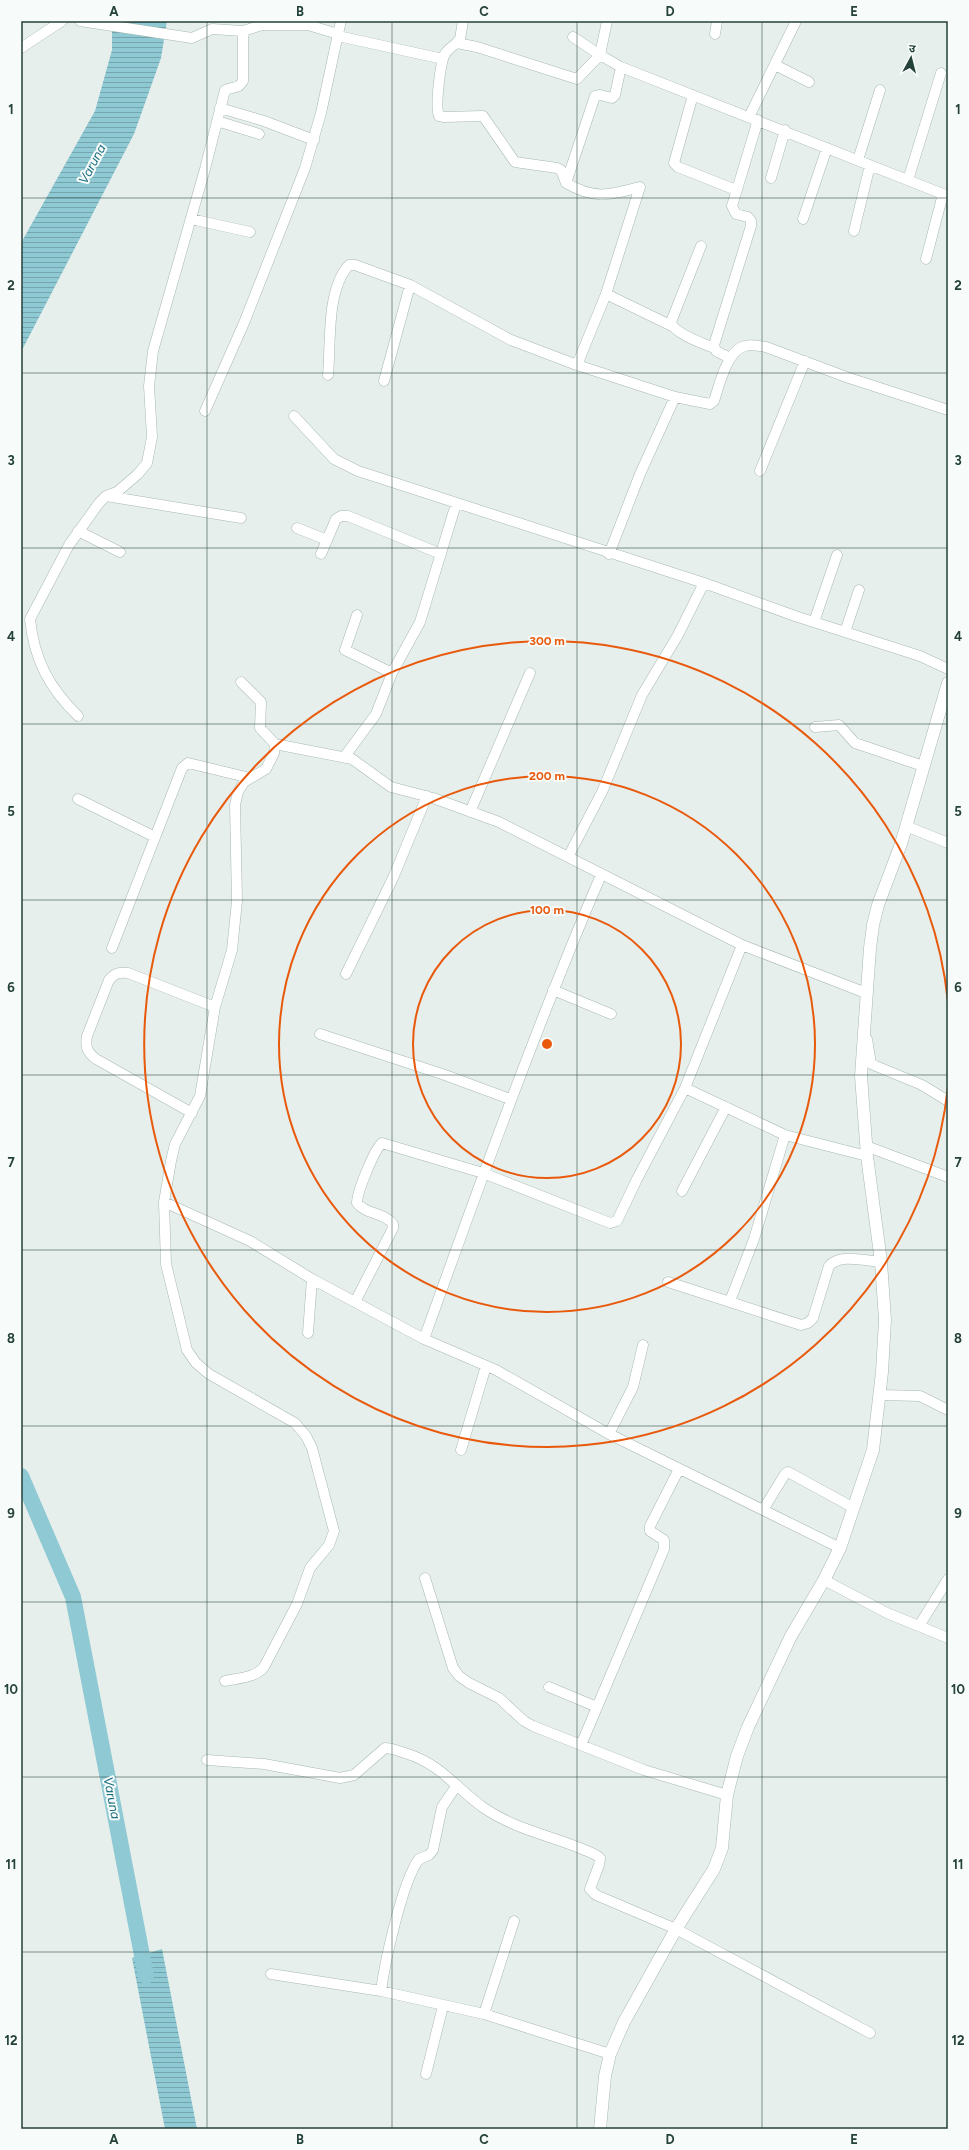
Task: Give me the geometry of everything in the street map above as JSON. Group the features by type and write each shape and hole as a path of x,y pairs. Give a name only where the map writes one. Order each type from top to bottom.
{"street":[{"path":"21,48 62,21"},
{"path":"80,21 192,38 212,29 243,31 262,25 308,23 338,35 443,59"},
{"path":"205,411 276,244 303,175 314,140 341,21"},
{"path":"463,21 460,39 447,51 443,59 438,107 439,116 483,116 515,162 557,168 561,170 566,183 601,196 640,188 606,294 577,365"},
{"path":"457,43 477,47 577,79 600,55 607,21"},
{"path":"715,34 717,21"},
{"path":"714,348 715,338 751,226 751,221 748,217 736,214 733,211 732,201 754,118 775,65 796,21"},
{"path":"78,716 42,671 31,630 30,619 78,531 106,496 117,492 138,474 146,463 150,451 149,386 153,351 191,219 225,90 239,86 243,81 243,31"},
{"path":"573,37 621,67 785,130 945,195 926,259"},
{"path":"775,65 809,82"},
{"path":"566,183 595,96 612,98 615,95 621,67"},
{"path":"908,180 941,73"},
{"path":"858,160 880,90"},
{"path":"693,95 674,163 678,167 736,190"},
{"path":"220,108 264,121 314,140"},
{"path":"217,121 259,134"},
{"path":"771,178 785,130"},
{"path":"803,219 827,148"},
{"path":"854,231 870,165"},
{"path":"191,219 250,232"},
{"path":"672,326 673,316 701,246"},
{"path":"328,375 334,297 338,282 344,270 349,265 355,265 410,285 511,340 577,365 675,397 710,404 714,401 730,358 743,346 756,345 805,361 849,378 948,410"},
{"path":"384,381 410,285"},
{"path":"606,294 672,326 730,358"},
{"path":"760,471 805,361"},
{"path":"609,554 640,474 675,397"},
{"path":"294,416 334,459 345,466 609,554 704,583 814,622 920,656 948,669"},
{"path":"106,496 241,518"},
{"path":"345,756 376,714 392,673 420,622 456,504"},
{"path":"321,554 336,519 341,516 348,516 441,554"},
{"path":"297,528 327,540"},
{"path":"78,531 120,552"},
{"path":"814,622 837,555"},
{"path":"568,857 599,798 642,694 678,635 704,583"},
{"path":"844,632 859,590"},
{"path":"357,615 345,650 392,673"},
{"path":"470,812 530,672"},
{"path":"241,682 261,702 260,728 276,744 345,756 359,763 391,787 427,796 499,822 601,875 742,945 866,993"},
{"path":"600,2129 610,2054 624,2022 676,1929 714,1869 722,1848 727,1795 737,1756 748,1727 791,1636 824,1580 840,1548 873,1450 880,1395 885,1320 881,1262 867,1151 861,1076 866,993 873,925 906,826 948,683"},
{"path":"815,726 839,725 855,743 923,766"},
{"path":"225,1681 253,1675 260,1672 264,1667 297,1604 310,1568 329,1545 334,1531 312,1448 302,1429 296,1423 209,1374 196,1363 187,1350 166,1264 164,1202 175,1144 200,1096 215,1007 232,950 237,901 236,805 238,792 244,782 266,769 274,754 276,744"},
{"path":"112,948 184,764 188,763 250,778"},
{"path":"346,974 393,878 427,796"},
{"path":"78,799 155,836"},
{"path":"906,826 948,843"},
{"path":"424,1339 510,1099 601,875"},
{"path":"355,1302 393,1228 393,1224 387,1218 364,1209 357,1204 358,1195 379,1146 386,1143 483,1173 598,1219 614,1223 620,1217 634,1184 685,1088 742,945"},
{"path":"192,1113 96,1059 88,1052 86,1045 87,1036 109,980 114,974 120,972 128,973 215,1007"},
{"path":"553,990 612,1014"},
{"path":"864,1027 871,1064 915,1082 948,1101"},
{"path":"320,1034 445,1075 510,1099"},
{"path":"685,1088 785,1135 867,1151 948,1177"},
{"path":"682,1191 726,1107"},
{"path":"730,1301 754,1239 785,1135"},
{"path":"164,1202 250,1241 312,1279 424,1339 486,1366 609,1434 840,1548"},
{"path":"668,1282 801,1325 808,1323 813,1318 829,1266 834,1260 840,1259 881,1262"},
{"path":"308,1333 312,1279"},
{"path":"609,1434 633,1387 643,1345"},
{"path":"461,1450 486,1366"},
{"path":"880,1395 920,1396 948,1410"},
{"path":"581,1745 664,1549 664,1540 650,1531 650,1526 679,1469"},
{"path":"763,1510 785,1474 788,1472 854,1508"},
{"path":"424,1578 449,1660 459,1676 499,1698 524,1721 644,1770 727,1795"},
{"path":"919,1626 948,1579"},
{"path":"824,1580 887,1614 948,1638"},
{"path":"549,1687 597,1707"},
{"path":"207,1760 264,1764 340,1778 354,1774 380,1751 390,1748 427,1762 494,1814 535,1834 596,1855 600,1858 600,1865 592,1883 592,1892 676,1929 870,2033"},
{"path":"381,1991 385,1964 406,1885 419,1859 432,1853 442,1807 457,1785"},
{"path":"484,2014 514,1921"},
{"path":"271,1974 381,1991 484,2014 610,2054"},
{"path":"426,2074 443,2006"}],"water":[{"path":"112,21 167,21 161,58 134,134 22,350 21,360 21,243 95,111 112,50"},
{"path":"162,1949 197,2129 165,2129 132,1958"}],"waterway":[{"name":"Varuna","path":"21,1476 73,1597 146,1976"}]}
